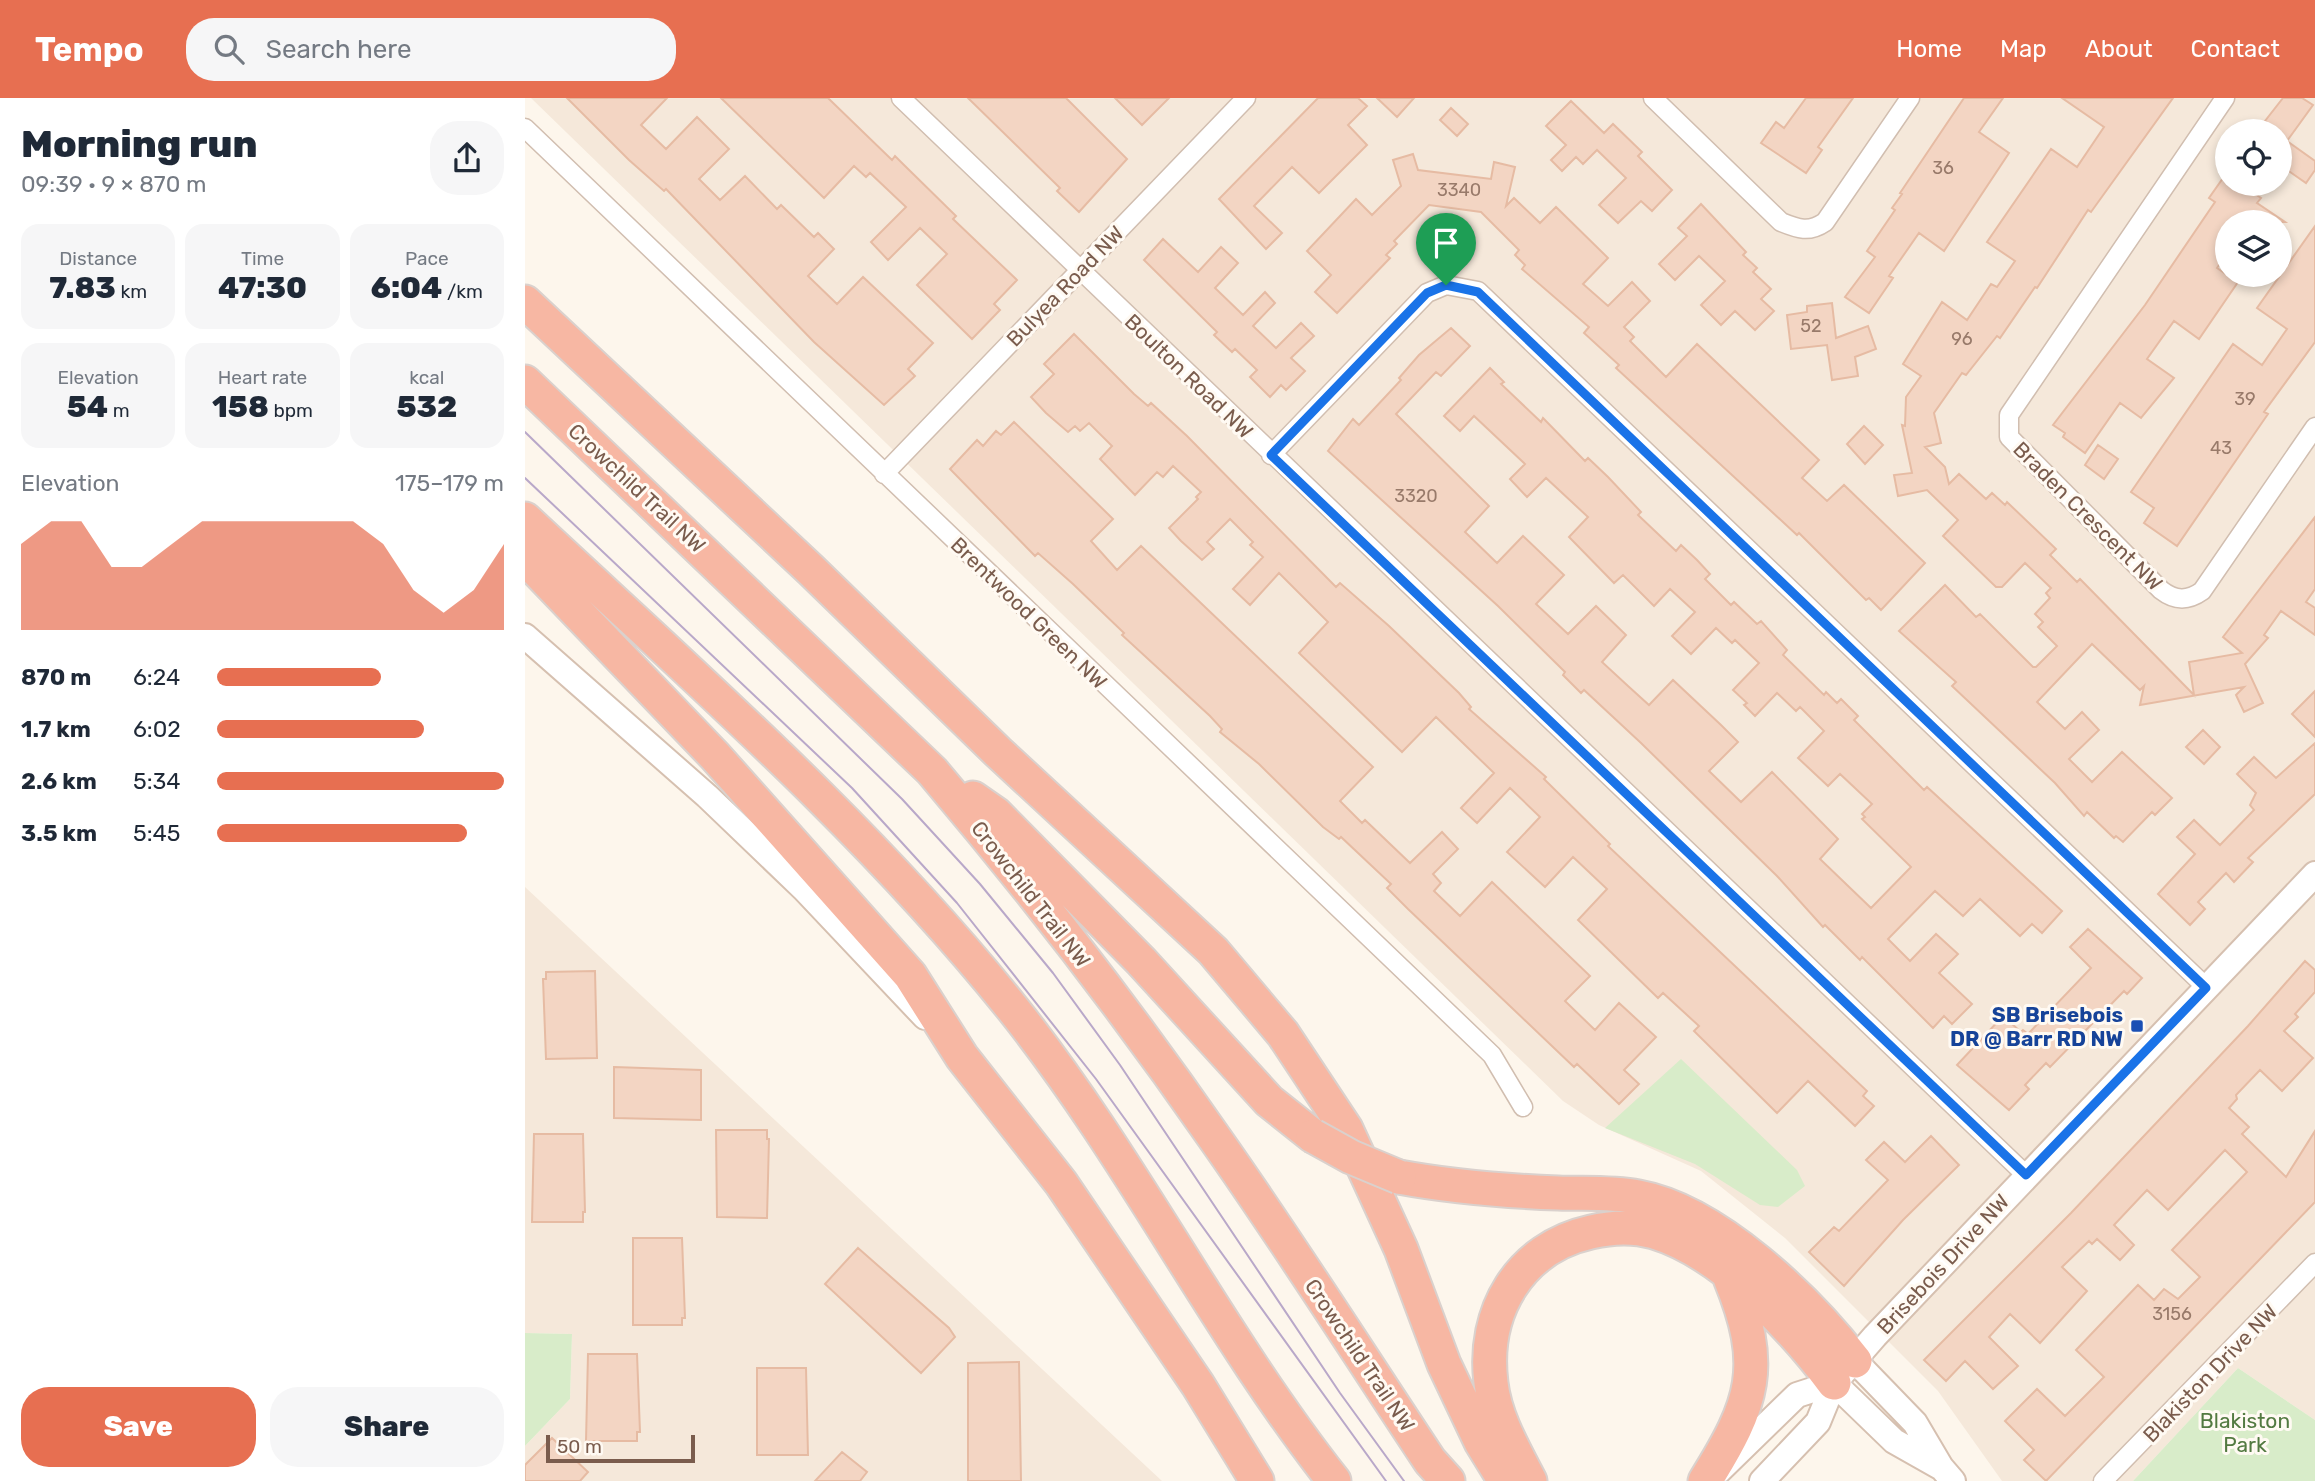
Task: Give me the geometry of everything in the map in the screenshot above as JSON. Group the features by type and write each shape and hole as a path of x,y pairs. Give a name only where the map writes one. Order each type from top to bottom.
{"highway":[{"path":"525,302 811,570 998,752 1213,951 1283,1034 1346,1129 1401,1249 1444,1364 1481,1442 1504,1481"},
{"name":"Crowchild Trail NW","path":"525,382 932,771 1080,956 1216,1139 1430,1461 1448,1481"},
{"path":"525,519 764,743 917,894 1014,1010 1086,1110 1211,1304 1334,1481"},
{"path":"525,558 715,756 910,975 962,1057 1061,1183 1198,1385 1257,1481"},
{"path":"932,771 996,814 1141,961 1269,1101 1313,1136 1351,1157 1399,1177 1459,1189 1638,1197 1683,1211 1727,1238 1814,1312 1845,1372"},
{"path":"1530,1481 1500,1421 1489,1366 1497,1310 1509,1287 1525,1267 1545,1250 1568,1238 1622,1228 1664,1236 1698,1253 1729,1276 1804,1343 1845,1372"},
{"path":"1707,1481 1740,1421 1752,1371 1749,1333 1729,1276"}],"street":[{"name":"Boulton Road NW","path":"901,98 2026,1175"},
{"name":"Bulyea Road NW","path":"884,474 1246,98"},
{"path":"1653,98 1781,222 1798,229 1815,229 1825,222 1909,98"},
{"name":"Braden Crescent NW","path":"2225,98 2010,415 2009,437 2161,590 2182,599 2192,598 2202,591 2315,426"},
{"name":"Brentwood Green NW","path":"525,128 1492,1055 1523,1107"},
{"path":"1271,455 1427,293 1446,285 1478,292 2206,988"},
{"path":"525,636 707,796 794,880 962,1057"},
{"name":"Brisebois Drive NW","path":"1845,1372 2026,1175 2315,874"},
{"name":"Blakiston Drive NW","path":"2103,1481 2315,1263"},
{"path":"1845,1372 1915,1423 1947,1474"},
{"path":"1707,1481 1797,1395 1845,1372"},
{"path":"1762,1481 1818,1422 1845,1372"}],"shaded area":[{"path":"531,98 2315,98 2315,1420 2238,1368 2133,1481 2002,1481 1938,1391 1785,1238 1701,1171 1599,1125 1563,1101"},
{"path":"525,887 1162,1481 525,1481 525,1446 570,1399 572,1334 525,1333"}],"green space":[{"path":"1681,1059 1797,1170 1805,1186 1778,1207 1760,1205 1695,1164 1605,1128"},
{"path":"525,1333 572,1334 570,1399 525,1446"},
{"name":"Blakiston Park","path":"2238,1368 2315,1420 2315,1481 2133,1481"}],"building":[{"path":"567,98 667,98 641,125 666,149 697,117 729,149 699,179 720,200 745,176 777,209 781,205 814,237 818,233 834,249 808,276 837,304 863,277 933,343 908,369 915,376 884,405 814,342 666,189 664,191 629,160"},
{"path":"721,98 828,98 892,160 895,156 956,216 953,219 1017,280 994,304 1000,310 972,339 917,285 947,254 920,228 888,260 871,242 906,207 870,173 866,177 854,166 824,198"},
{"path":"968,98 1066,98 1127,159 1079,212 1057,191 1060,188"},
{"path":"1115,98 1169,98 1142,125"},
{"path":"1318,98 1358,98 1367,106 1348,125 1367,145 1319,193 1292,167 1254,206 1282,233 1266,249 1219,199"},
{"path":"1377,98 1414,98 1397,117"},
{"path":"1806,98 1853,98 1818,147 1822,150 1806,173 1761,143 1776,122 1784,128"},
{"path":"1964,98 2003,98 1979,132 2009,153 1944,251 1919,233 1889,276 1893,278 1869,313 1845,297 1875,257 1867,251 1895,210 1892,208 1902,194 1900,193"},
{"path":"2062,98 2173,98 2091,212 2088,210 2037,288 2035,287 2000,338 1997,336 1966,375 1962,373 1934,413 1941,443 1925,447 1945,467 1949,484 1959,474 1986,499 1992,493 2005,505 2007,502 2056,549 2050,555 2077,582 2080,579 2194,695 2189,662 2242,653 2223,637 2315,517 2315,589 2306,602 2315,608 2315,635 2281,611 2264,635 2268,638 2245,664 2263,703 2244,712 2236,695 2244,687 2140,705 2144,686 2140,690 2092,644 2037,702 2065,729 2082,712 2099,730 2069,759 2092,782 2122,752 2172,798 2155,815 2152,812 2123,842 2116,836 2114,838 2087,812 2084,816 2055,783 1952,686 1956,682 1899,631 1945,585 1976,617 1980,614 2033,667 2057,646 2038,627 2043,622 2035,614 2050,598 2046,593 2051,588 2025,563 2002,587 1996,587 1943,536 1958,520 1927,490 1898,496 1894,475 1912,473 1902,425 1905,426 1906,397 1921,376 1903,364 1942,302 1967,320 1991,284 1997,287 2015,261 1987,242 2051,149 2077,167 2104,127"},
{"path":"2283,98 2302,98 2313,105 2292,134 2292,119 2267,119"},
{"path":"1571,101 1604,133 1613,124 1642,152 1638,156 1672,190 1652,211 1641,201 1618,223 1599,205 1626,178 1597,150 1583,164 1576,157 1562,171 1551,160 1566,145 1546,126"},
{"path":"1451,108 1468,124 1457,136 1440,120"},
{"path":"2292,145 2315,161 2315,170 2306,183 2292,173"},
{"path":"1413,154 1418,170 1491,179 1494,162 1515,167 1506,206 1514,198 1540,223 1556,207 1608,258 1583,284 1608,306 1632,282 1650,301 1624,327 1634,337 1630,341 1666,377 1697,344 1819,460 1802,478 1827,501 1844,485 1925,563 1881,610 1869,598 1866,600 1799,533 1797,535 1616,368 1619,365 1584,333 1589,327 1522,269 1525,265 1515,255 1519,250 1481,212 1429,205 1394,241 1397,244 1386,255 1390,258 1337,313 1315,292 1331,275 1307,251 1356,199 1372,215 1401,186 1393,160"},
{"path":"2215,189 2215,196 2258,196 2261,198 2257,203 2267,210 2215,210 2215,287 2235,287 2199,339 2174,321 2147,359 2174,378 2141,418 2120,403 2085,453 2063,437 2065,433 2053,425 2145,305 2215,202 2209,198"},
{"path":"1701,204 1746,252 1743,255 1757,268 1753,272 1771,289 1761,299 1774,311 1755,330 1735,311 1721,325 1701,305 1725,281 1699,256 1675,280 1659,264 1687,236 1678,228"},
{"path":"2315,226 2315,342 2264,412 2268,414 2177,546 2144,523 2154,508 2131,492 2233,344 2262,365 2287,329 2257,308 2272,287 2292,287 2292,259"},
{"path":"1163,239 1198,272 1221,247 1238,263 1215,288 1243,315 1265,292 1275,303 1253,326 1276,348 1301,323 1314,336 1291,358 1305,371 1286,390 1281,385 1270,397 1250,377 1257,370 1235,349 1232,352 1214,335 1217,332 1144,260"},
{"path":"1832,303 1836,338 1868,326 1876,349 1855,357 1858,376 1832,380 1827,345 1791,349 1787,315 1807,312 1807,306"},
{"path":"1451,328 1470,346 1441,376 1436,372 1396,414 1489,506 1465,532 1497,563 1523,536 1564,575 1536,604 1568,634 1596,606 1626,635 1602,662 1649,705 1673,680 1721,725 1738,742 1709,771 1741,802 1772,772 1838,839 1820,859 1871,908 1911,867 1862,819 1865,817 1862,814 1872,804 1840,774 1828,786 1798,758 1824,731 1800,707 1796,711 1777,693 1755,716 1744,705 1747,703 1733,690 1759,663 1735,640 1732,643 1716,628 1691,654 1672,636 1695,612 1670,589 1654,606 1623,575 1614,583 1569,537 1588,517 1546,478 1527,497 1510,479 1525,464 1474,416 1460,431 1444,416 1490,368 1504,382 1501,384 1541,422 1543,418 1585,461 1588,458 1608,477 1641,512 1638,515 1676,551 1681,545 1697,560 1710,574 1705,579 1731,605 1734,602 1757,624 1761,621 1787,650 1783,655 1824,695 1826,692 1837,703 1841,699 1858,716 1854,720 1924,790 1927,787 2062,911 2042,933 2032,924 2020,936 1980,899 1963,916 1935,891 1888,939 1910,961 1936,934 1958,954 1939,973 1972,1004 1952,1024 1944,1016 1933,1028 1862,957 1860,960 1825,925 1823,927 1777,876 1641,743 1584,690 1581,693 1563,675 1565,672 1498,606 1328,451 1353,419 1359,425 1401,380 1399,378 1419,355"},
{"path":"1074,334 1134,394 1148,406 1151,403 1187,436 1336,587 1340,583 1389,626 1459,693 1471,707 1469,709 1546,777 1544,779 1610,844 1608,846 1867,1091 1863,1096 1874,1106 1855,1126 1808,1081 1777,1113 1694,1031 1699,1026 1663,993 1658,998 1578,920 1607,889 1573,857 1545,887 1507,852 1540,817 1510,788 1477,823 1461,808 1494,773 1436,717 1402,752 1299,653 1328,622 1279,573 1250,605 1233,589 1263,557 1250,545 1253,542 1230,519 1207,542 1214,549 1202,560 1181,541 1169,528 1198,499 1196,497 1201,492 1173,466 1163,477 1157,472 1135,495 1100,459 1112,446 1089,423 1080,431 1075,426 1068,432 1046,413 1031,397 1054,374 1044,364"},
{"path":"1014,422 1113,519 1091,541 1117,570 1141,546 1373,767 1340,801 1362,823 1365,820 1410,863 1442,832 1458,849 1433,874 1441,883 1434,891 1460,916 1492,882 1590,976 1565,1001 1595,1030 1619,1003 1656,1037 1624,1070 1639,1084 1619,1104 1577,1064 1574,1067 1408,909 1387,888 1391,884 1341,837 1339,839 1323,827 1259,764 1220,732 1222,729 1210,716 1122,635 1124,633 1073,584 1038,553 1035,556 950,469 977,440 983,446 996,431 1001,435"},
{"path":"1864,426 1883,445 1865,464 1847,444"},
{"path":"2098,445 2118,459 2104,479 2085,465"},
{"path":"2315,691 2315,737 2292,714"},
{"path":"2203,730 2220,747 2204,764 2186,747"},
{"path":"2315,743 2315,794 2248,858 2253,862 2234,882 2226,873 2198,902 2205,909 2190,925 2158,894 2195,854 2177,837 2194,820 2220,845 2254,810 2250,805 2256,793 2237,774 2254,757 2276,778"},
{"path":"2088,929 2142,978 2127,994 2124,991 2050,1067 2046,1063 2025,1085 2029,1089 2009,1110 1957,1065 2003,1016 2021,1032 2023,1030 2028,1034 2091,968 2070,947"},
{"path":"2305,961 2315,970 2315,992 2295,1014 2298,1017 2284,1031 2313,1058 2282,1091 2260,1070 2236,1095 2237,1099 2229,1108 2249,1127 2242,1134 2286,1177 2315,1131 2315,1202 2046,1481 2024,1460 2034,1450 2005,1421 2037,1389 2065,1416 2104,1377 2076,1350 2138,1285 2154,1300 2164,1289 2178,1299 2200,1277 2172,1250 2247,1172 2225,1150 2168,1210 2147,1190 2114,1225 2134,1245 2120,1260 2097,1239 2092,1244 2089,1241 2062,1267 2087,1291 2040,1343 2010,1314 1989,1337 2018,1366 1993,1389 1965,1361 1946,1381 1924,1360 2071,1213 2248,1026"},
{"path":"595,971 597,1058 546,1059 543,979 546,979 546,972"},
{"path":"614,1067 701,1070 701,1120 614,1118"},
{"path":"716,1130 767,1130 767,1218 717,1217"},
{"path":"534,1134 583,1134 583,1222 532,1222"},
{"path":"1931,1136 1959,1165 1903,1220 1844,1286 1809,1252 1834,1227 1839,1231 1888,1180 1866,1160 1884,1142 1905,1162"},
{"path":"633,1238 682,1238 685,1318 682,1318 682,1325 633,1325"},
{"path":"858,1248 949,1328 955,1337 921,1373 825,1284"},
{"path":"588,1354 637,1354 640,1432 637,1432 637,1441 586,1441"},
{"path":"1019,1362 1021,1481 968,1481 968,1363"},
{"path":"757,1368 806,1368 808,1455 757,1455"},
{"path":"552,1438 588,1472 580,1481 525,1481 525,1465"},
{"path":"842,1452 867,1472 860,1481 815,1481"}],"tram line":[{"path":"525,432 902,799 980,884 1053,973 1120,1065 1340,1393 1404,1481"},
{"path":"525,478 852,788 957,903 1096,1079 1386,1481"}],"place":[{"name":"SB Brisebois DR @ Barr RD NW","path":"2137,1026"}],"route":[{"path":"1446,285 1467,287 1478,292 2206,988 2026,1175 1922,1079 1271,455 1427,293 1446,285"}]}
